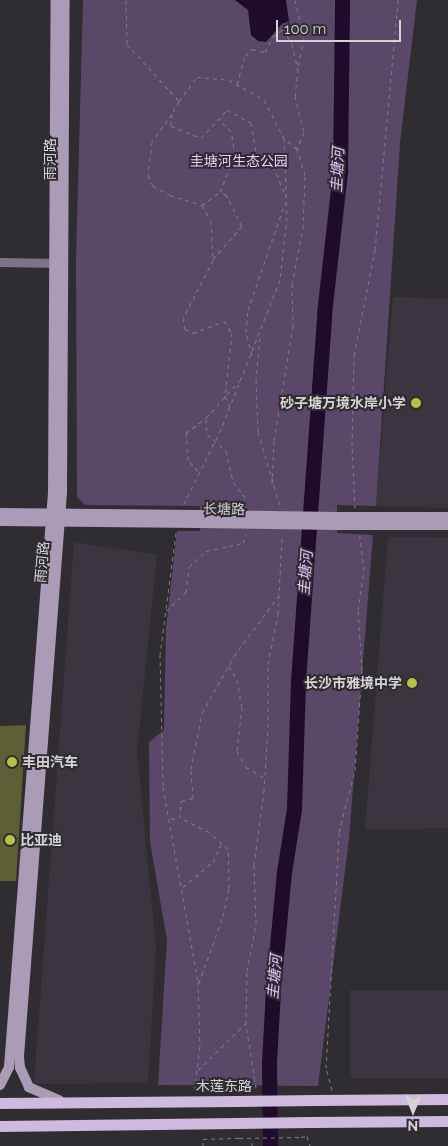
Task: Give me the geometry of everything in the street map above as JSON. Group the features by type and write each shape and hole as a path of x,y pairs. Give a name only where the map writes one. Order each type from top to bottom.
{"main road":[{"name":"雨河路","path":"56,0 58,265 56,518 20,1068 29,1087 48,1098 63,1101"},
{"name":"雨河路","path":"58,265 65,0"},
{"name":"长塘路","path":"0,513 56,518"},
{"name":"长塘路","path":"0,521 56,518 359,521 448,517"},
{"name":"雨河路","path":"0,1085 10,1061 56,518"},
{"name":"长塘路","path":"359,521 448,526"},
{"name":"木莲东路","path":"0,1103 448,1099"},
{"path":"0,1126 446,1122"}],"street":[{"path":"0,262 58,265"},
{"path":"0,266 58,265"}],"path":[{"path":"126,0 127,44 179,101"},
{"path":"295,0 304,38 295,96 304,132 297,150"},
{"path":"334,1100 326,1068 339,832 355,770 362,670 358,610 364,570 359,521 354,505 352,446 354,356 375,250 398,0"},
{"path":"236,84 245,56 252,49 266,52 273,37 283,29 292,44 298,69"},
{"path":"213,259 211,221 202,205 153,186 148,175 152,142 197,78 229,80 264,100 284,138 297,150 305,175 303,228 292,284 294,327 274,440 272,484"},
{"path":"172,114 171,126 201,138 220,120 227,110 250,123 258,161 273,166 286,196"},
{"path":"202,205 220,191 235,155 231,132 220,120"},
{"path":"192,1101 200,1047 198,985 163,787 160,664 178,519 216,439 252,356 280,280 286,201 284,138"},
{"path":"220,191 226,195 242,226 213,259 183,318 185,329 193,333 224,321 232,333 225,396 230,407"},
{"path":"252,356 246,332 248,310 286,201"},
{"path":"260,334 256,380 258,432 281,509"},
{"path":"200,472 188,460 186,433 206,418 242,378"},
{"path":"206,418 207,434 216,439 226,451 233,482 248,501"},
{"path":"166,612 186,592 189,567 206,551 243,543 248,528"},
{"path":"256,1088 246,1024 247,971 256,924 254,865 265,778 268,664 278,614 282,537"},
{"path":"180,818 181,801 193,798 191,769 202,713 229,665 278,597"},
{"path":"229,665 237,680 242,707 237,751 246,767 265,778"},
{"path":"169,820 180,818 209,832 228,849 229,888 223,916 198,985"},
{"path":"181,888 213,862 222,844"},
{"path":"197,1070 246,1024"},
{"path":"204,1146 204,1139 307,1136 310,1146"}],"shaded area":[{"path":"235,0 286,0 289,21 282,24 266,42 258,41 251,35 248,10"},
{"name":"砂子塘万境水岸小学","path":"393,297 448,299 448,508 376,506"},
{"name":"长沙市雅境中学","path":"388,537 448,538 448,828 365,830"},
{"path":"74,542 157,555 137,751 156,947 148,1083 34,1084"},
{"path":"350,990 448,990 448,1078 350,1078"}],"green space":[{"name":"圭塘河生态公园","path":"83,0 417,0 400,143 376,506 337,505 337,533 373,535 349,839 318,1086 158,1085 167,940 150,842 149,742 164,730 166,628 177,531 200,531 200,506 85,505 77,497 76,259"}],"building":[{"path":"26,725 16,881 0,881 0,726"}],"waterway":[{"name":"圭塘河","path":"270,1146 269,1063 273,988 284,872 294,809 298,681 324,314 340,171 342,0"}],"place":[{"name":"砂子塘万境水岸小学","path":"416,403"},
{"name":"长沙市雅境中学","path":"412,683"},
{"name":"丰田汽车","path":"12,762"},
{"name":"比亚迪","path":"10,840"}]}
